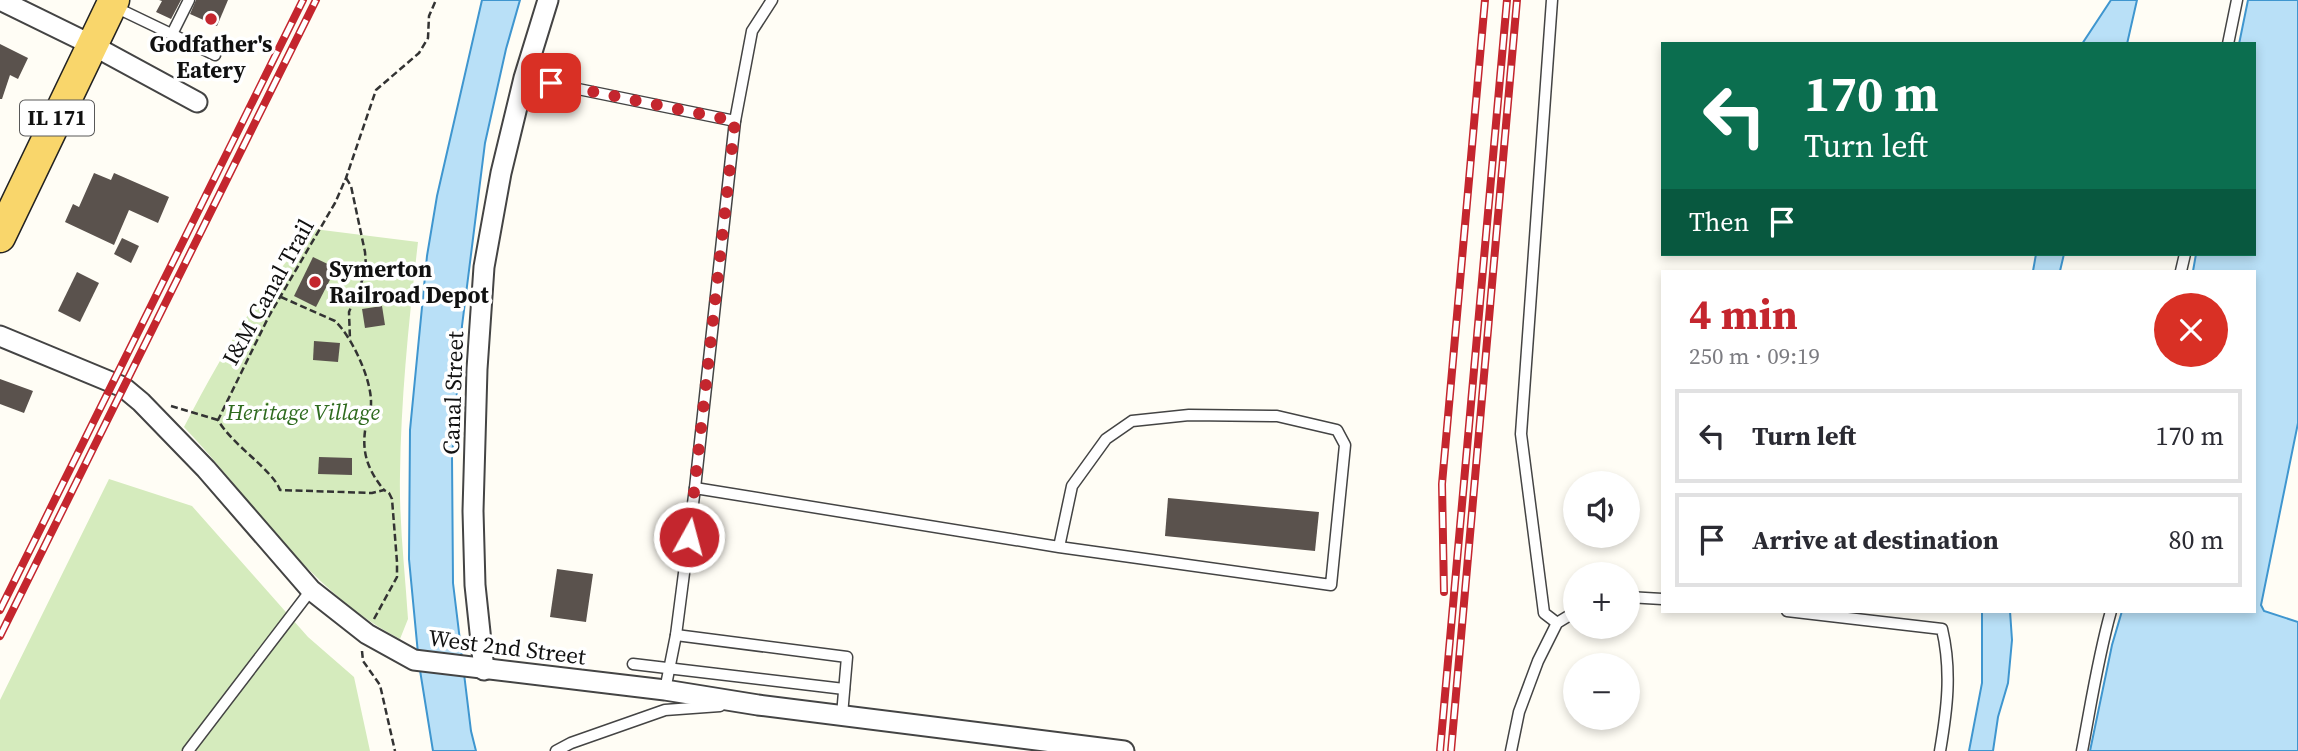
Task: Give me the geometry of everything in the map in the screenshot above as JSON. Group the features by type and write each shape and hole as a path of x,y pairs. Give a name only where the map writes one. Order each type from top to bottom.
{"main road":[{"name":"IL 171","path":"0,237 113,2"}],"street":[{"path":"0,0 92,45 197,102"},
{"name":"Canal Street","path":"484,670 475,585 473,511 477,356 484,267 501,173 524,78 548,0"},
{"name":"West 2nd Street","path":"0,336 113,382 141,402 206,469 312,590 367,634 414,660 665,690 758,705 1124,751"}],"lane":[{"path":"172,34 189,0"},
{"path":"665,690 676,635 695,488 735,121 752,31 772,0"},
{"path":"1552,0 1521,434 1544,612 1557,623"},
{"path":"2228,42 2237,0"},
{"path":"113,2 215,55"},
{"path":"524,78 735,121"},
{"path":"695,488 1059,547 1331,585 1345,445 1337,430 1277,416 1189,415 1132,422 1106,439 1072,486 1059,547"},
{"path":"188,751 312,590"},
{"path":"1640,598 1661,599"},
{"path":"1804,613 1942,629 1948,657 1949,686 1940,751"},
{"path":"2082,751 2099,653 2110,613"},
{"path":"1511,751 1524,699 1538,661 1557,623 1563,619"},
{"path":"676,635 847,657 842,715"},
{"path":"633,664 844,690"},
{"path":"556,751 571,743 665,710 758,705"}],"path":[{"name":"I&M Canal Trail","path":"218,420 269,316 314,241 346,178 376,90 419,53 428,38 429,16 436,0"},
{"path":"346,178 351,186 366,266 349,312 350,342"},
{"path":"281,296 335,321 342,327 366,374 371,393 371,408 364,452 375,479 392,499 397,562 397,577 375,616"},
{"path":"141,402 152,396 162,404 218,420 233,440 275,481 280,490 372,494 384,490"},
{"path":"362,653 363,661 380,685 395,751"}],"green space":[{"name":"Heritage Village","path":"314,229 418,242 402,417 400,511 408,619 400,639 367,619 310,571 184,427 212,374 259,299"},
{"path":"109,479 192,506 308,637 354,677 370,751 0,751 0,700"}],"water":[{"path":"482,0 520,0 485,143 462,326 452,457 453,583 471,731 476,751 433,751 419,664 409,559 410,430 427,256 437,196"},
{"path":"2111,0 2137,0 2127,42 2083,42"},
{"path":"2248,0 2298,0 2298,423 2261,605 2264,611 2298,622 2298,751 2090,751 2121,613 2256,613 2256,270 2193,270 2196,256 2256,256 2256,42 2239,42"},
{"path":"2036,256 2064,256 2060,270 2033,270"},
{"path":"1982,613 2010,613 2012,640 2008,683 1998,717 1993,751 1969,751 1982,683"}],"building":[{"path":"159,0 181,0 171,19 156,12 162,1"},
{"name":"Godfather's Eatery","path":"196,0 228,0 217,26 190,14"},
{"path":"0,44 28,58 18,79 10,75 2,99 0,99"},
{"path":"94,173 111,180 114,173 169,197 158,223 129,210 114,245 65,222 73,204 79,207"},
{"path":"122,238 139,246 131,263 114,254"},
{"name":"Symerton Railroad Depot","path":"313,257 336,268 316,307 294,296"},
{"path":"77,272 99,283 80,322 58,311"},
{"path":"382,306 385,325 365,328 362,309"},
{"path":"314,341 340,343 338,362 313,360"},
{"path":"0,379 33,391 24,413 0,404"},
{"path":"319,457 352,458 352,475 318,474"},
{"path":"1168,498 1319,512 1315,551 1165,536"},
{"path":"557,569 593,574 586,622 550,617"}],"railway":[{"path":"0,610 303,0"},
{"path":"0,636 316,0"},
{"path":"1444,592 1442,484 1485,0"},
{"path":"1440,751 1507,0"},
{"path":"1451,751 1517,0"}],"place":[{"name":"Godfather's Eatery","path":"211,19"},
{"name":"Symerton Railroad Depot","path":"315,282"}],"route":[{"path":"551,83 735,121 689,537"}]}
